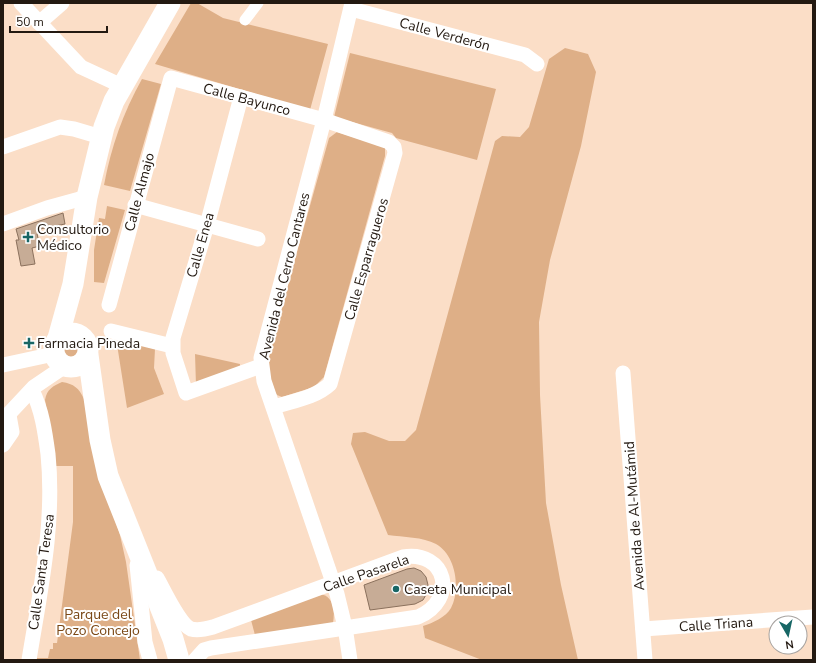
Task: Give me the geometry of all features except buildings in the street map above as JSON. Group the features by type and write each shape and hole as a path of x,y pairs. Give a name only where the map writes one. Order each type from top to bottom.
{"main road":[{"path":"94,402 85,383 62,356 87,197 101,137 114,101 170,3"},
{"path":"73,284 76,305 86,347 105,465 114,494 173,639 179,660"},
{"path":"62,356 68,333 74,333 86,347"},
{"path":"62,356 81,364 86,347"}],"street":[{"path":"21,3 80,67 122,86"},
{"path":"39,23 62,3"},
{"path":"246,20 258,3"},
{"name":"Calle Verderón","path":"352,6 525,55 537,64"},
{"name":"Avenida del Cerro Cantares","path":"350,660 345,628 333,583 261,366 261,353 324,120 352,6"},
{"name":"Calle Bayunco","path":"171,78 324,120"},
{"name":"Calle Almajo","path":"109,305 135,205 171,78"},
{"name":"Calle Enea","path":"172,346 207,225 241,98"},
{"name":"Calle Esparragueros","path":"274,407 315,394 330,384 395,153 394,146 389,142 324,120"},
{"path":"3,147 60,128 74,129 101,137"},
{"path":"3,224 47,208 87,197"},
{"path":"135,205 258,239"},
{"path":"111,331 172,346 186,393 261,366"},
{"path":"3,365 62,356"},
{"path":"3,446 12,432 6,418 62,356"},
{"name":"Avenida de Al-Mutámid","path":"623,373 646,660"},
{"name":"Calle Santa Teresa","path":"29,660 48,538 50,503 45,429 33,388"},
{"path":"135,547 145,642 150,660"},
{"name":"Calle Pasarela","path":"135,547 153,571 183,623 191,629 198,630 213,627 390,562 413,556 425,558 434,565 441,574 443,586 441,597 436,606 428,613 407,620 211,648 204,650 194,660"},
{"name":"Calle Triana","path":"643,629 813,617"}],"green space":[{"path":"191,3 197,3 223,18 328,44 310,110 155,64"},
{"path":"565,48 588,54 596,72 581,146 550,260 539,322 540,395 546,503 561,585 578,660 482,660 425,638 423,626 443,617 451,608 454,600 456,582 452,564 443,549 436,544 419,539 388,535 351,444 353,433 365,432 389,441 405,441 416,430 495,141 502,136 520,137 529,127 549,59"},
{"path":"350,53 496,89 477,160 396,138 392,133 334,117"},
{"path":"142,79 161,84 130,191 104,185 118,130"},
{"path":"337,132 385,147 385,156 324,377 314,387 282,397 277,395 272,388 266,362 329,138"},
{"path":"107,206 125,210 104,283 94,282 94,250 99,218 105,219"},
{"path":"116,338 155,349 154,368 164,394 127,408"},
{"path":"71,339 79,342 82,350 79,358 71,361 63,358 60,350 63,342"},
{"path":"195,354 240,364 240,370 196,386"},
{"name":"Parque del Pozo Concejo","path":"62,382 76,387 84,399 101,477 120,535 126,562 140,660 36,660 37,658 48,658 50,649 53,649 53,643 57,643 73,522 73,466 55,466 45,400 47,393 51,388"},
{"path":"321,594 329,598 333,605 333,623 255,635 251,620"}],"place":[{"name":"Consultorio Médico","path":"28,237"},
{"name":"Farmacia Pineda","path":"29,343"},
{"name":"Caseta Municipal","path":"396,589"}]}
